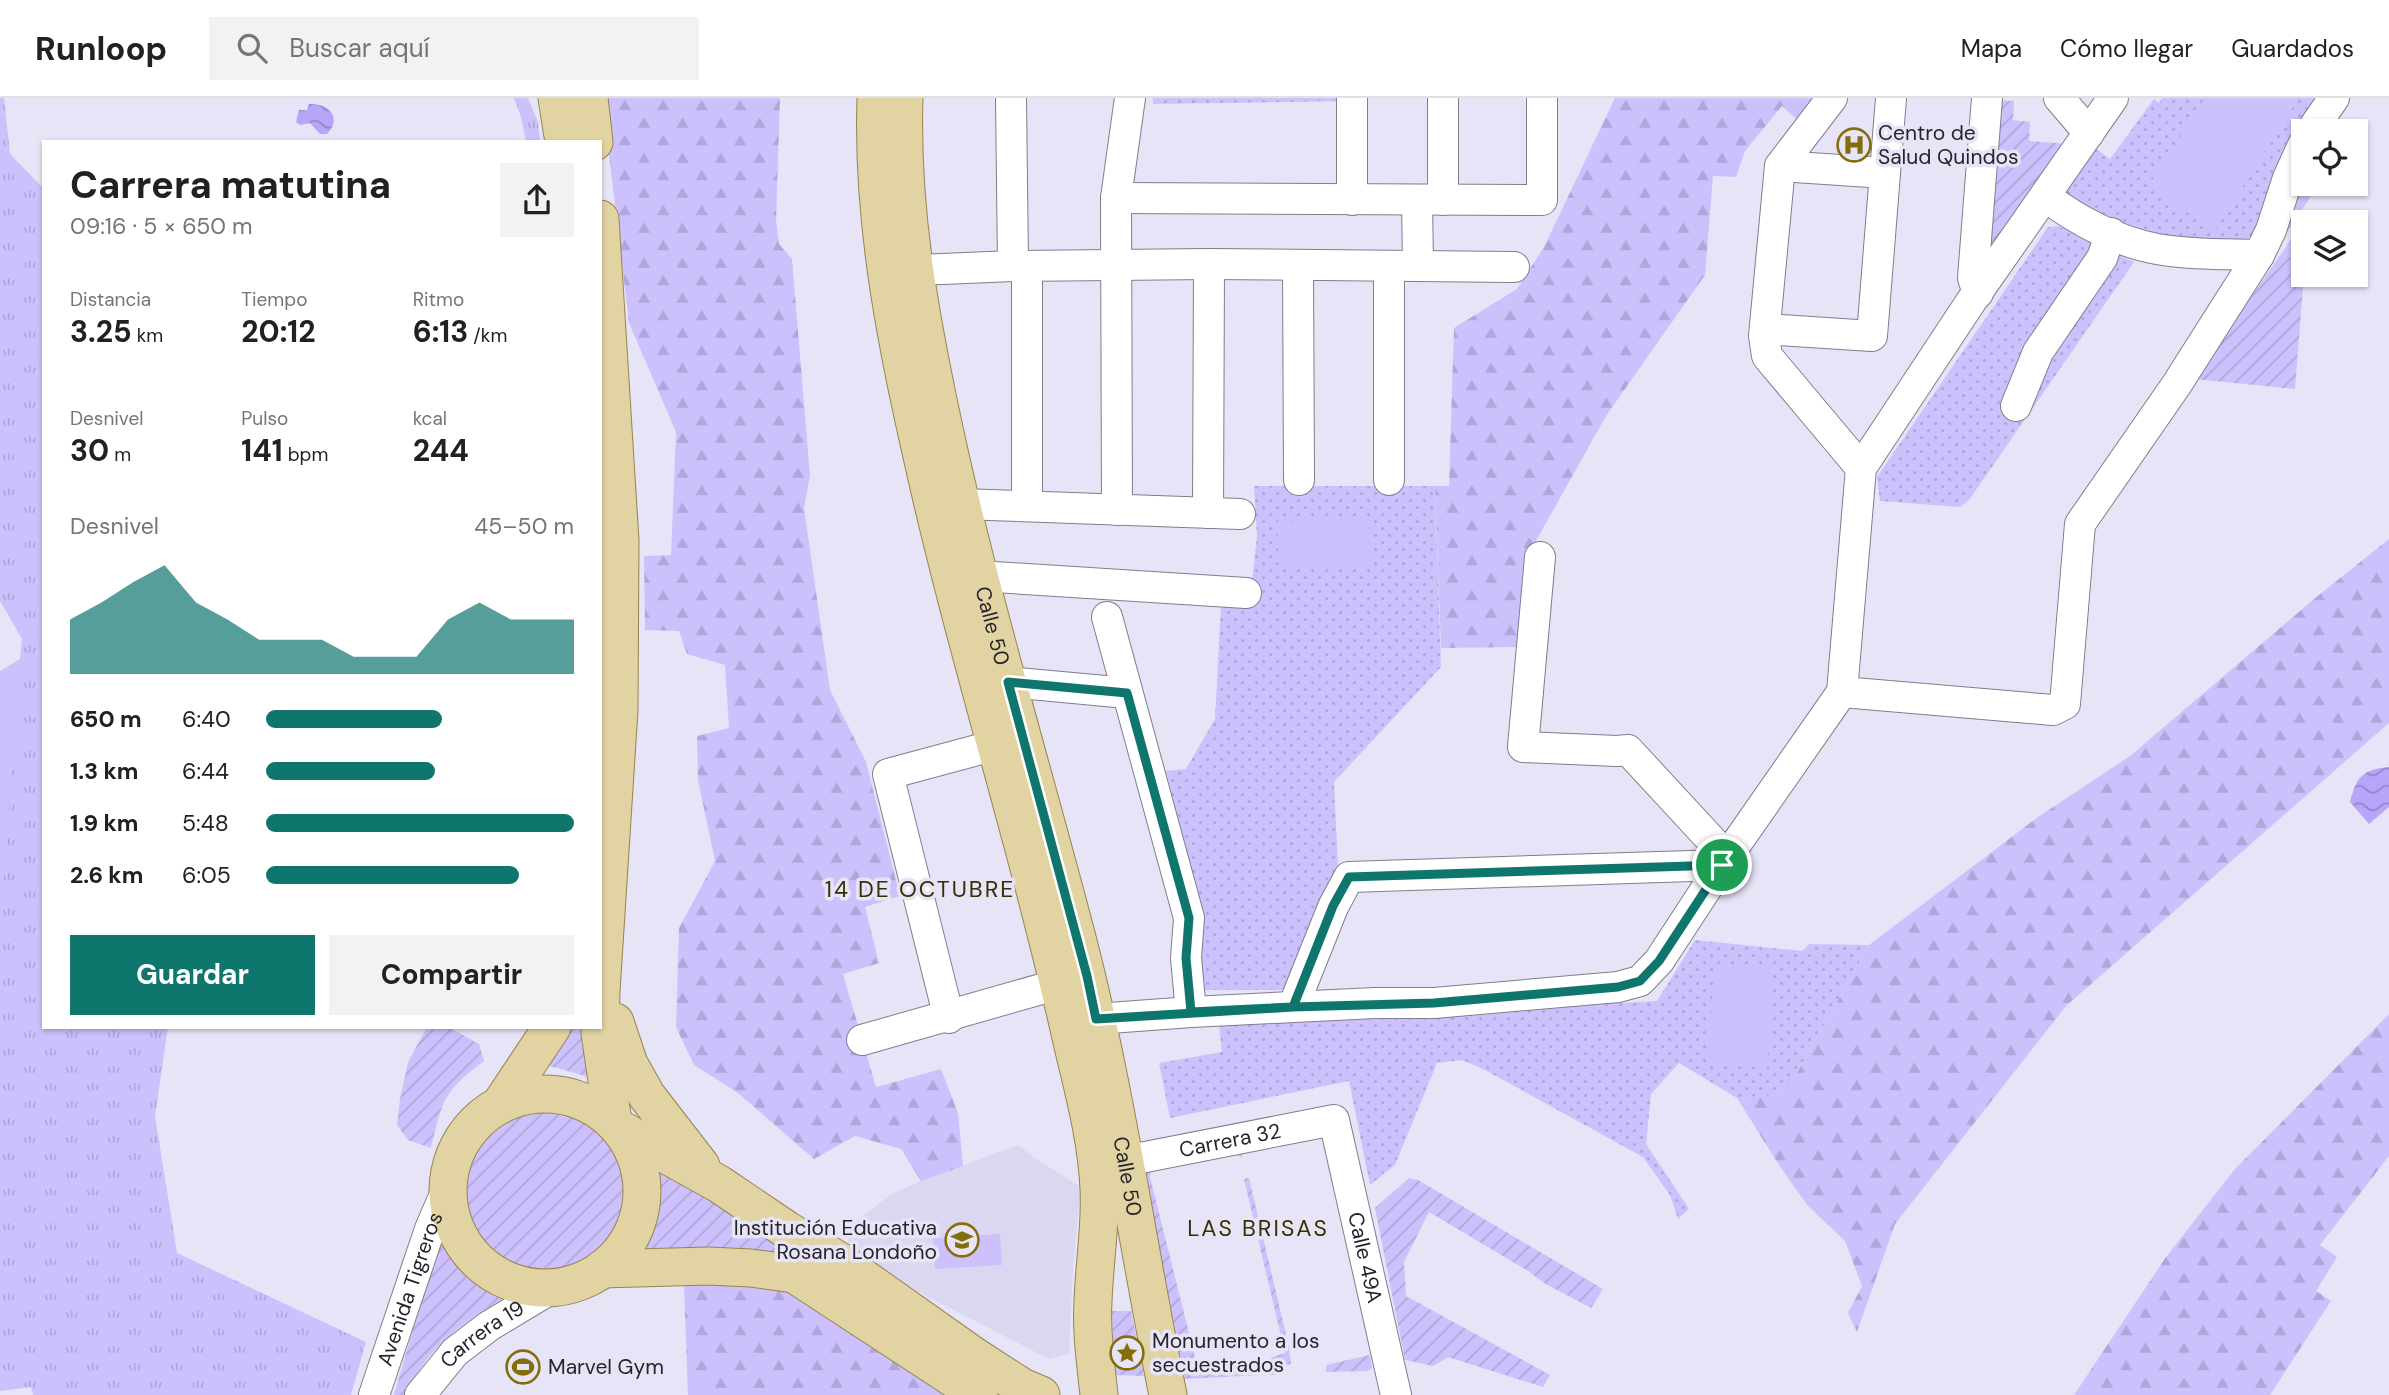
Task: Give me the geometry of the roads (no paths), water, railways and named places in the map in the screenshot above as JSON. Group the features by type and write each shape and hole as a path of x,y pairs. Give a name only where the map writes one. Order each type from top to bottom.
{"main road":[{"path":"557,98 564,140"},
{"path":"589,98 594,140"},
{"name":"Calle 50","path":"876,98 874,146 900,271 933,377 979,576 1087,976 1084,1031"},
{"name":"Calle 50","path":"904,98 900,271 905,381 933,508 1059,984 1084,1031 1113,1147 1168,1395"},
{"path":"602,251 620,541 620,710 602,976"},
{"path":"608,884 608,962 614,1020 629,1064 647,1096 693,1157 719,1184"},
{"path":"500,1105 551,1029"},
{"path":"600,1029 617,1125 631,1144 642,1179 639,1216 632,1233 623,1249 602,1269 578,1282 554,1287 517,1284 484,1266 460,1236 453,1219 449,1185 453,1162 464,1139 480,1120 500,1105 542,1093 565,1095 586,1102 617,1125 719,1184 787,1230 841,1262 974,1356 1022,1387 1041,1395"},
{"name":"Calle 50","path":"1094,1385 1092,1306 1099,1188 1113,1147"},
{"path":"602,1269 708,1266 751,1268 794,1275 979,1395"}],"street":[{"path":"1011,98 1020,266 1027,506"},
{"path":"1117,510 1116,198 1130,98"},
{"path":"1352,98 1352,200"},
{"path":"1389,480 1404,266 1430,200 1443,98"},
{"path":"1832,98 1780,166 1765,328 1767,356 1861,468"},
{"path":"1765,328 1872,336 1891,98"},
{"path":"1978,293 1973,278 1987,98"},
{"path":"2059,98 2089,133"},
{"path":"1084,1031 1191,1012 1434,1003 1618,987 1640,981 1659,961 1724,861 1842,692 1861,468 2113,98"},
{"path":"2319,119 2334,98"},
{"path":"1116,198 1542,200 1542,109"},
{"path":"1780,166 1885,173"},
{"path":"1842,692 2053,710 2065,704 2080,524 2177,384 2259,255 2271,230 2291,171"},
{"path":"2046,197 2069,214 2141,245 2161,250 2259,255"},
{"path":"2016,406 2038,352 2102,258 2111,233"},
{"path":"900,271 1020,266 1209,264 1514,267"},
{"path":"1208,513 1209,264"},
{"path":"1298,265 1299,480"},
{"path":"961,504 1241,513"},
{"path":"1540,557 1523,747 1628,750 1724,861"},
{"path":"979,576 1246,593"},
{"path":"1107,617 1189,918 1186,958 1191,1012"},
{"path":"1008,682 1127,693"},
{"path":"948,1017 888,774 996,745"},
{"path":"1293,1007 1333,906 1349,877 1724,861"},
{"path":"862,1040 1059,984"},
{"name":"Carrera 32","path":"1113,1147 1334,1120"},
{"name":"Calle 49A","path":"1334,1120 1396,1395"},
{"name":"Avenida Tigreros","path":"374,1395 430,1229 449,1185"},
{"name":"Carrera 19","path":"419,1395 455,1352 489,1326 554,1287"}],"water":[{"path":"309,104 322,106 331,112 334,122 327,134 320,134 310,123 300,125 296,122 299,110 307,110"},
{"path":"2389,767 2389,807 2369,824 2350,802 2353,793 2362,776 2372,770"}],"place":[{"name":"Centro de Salud Quindos","path":"1854,145"},
{"name":"Institución Educativa Rosana Londoño","path":"962,1240"},
{"name":"Monumento a los secuestrados","path":"1127,1353"},
{"name":"Marvel Gym","path":"523,1367"}],"district":[{"name":"14 DE OCTUBRE","path":"920,889"},
{"name":"LAS BRISAS","path":"1258,1228"}]}
